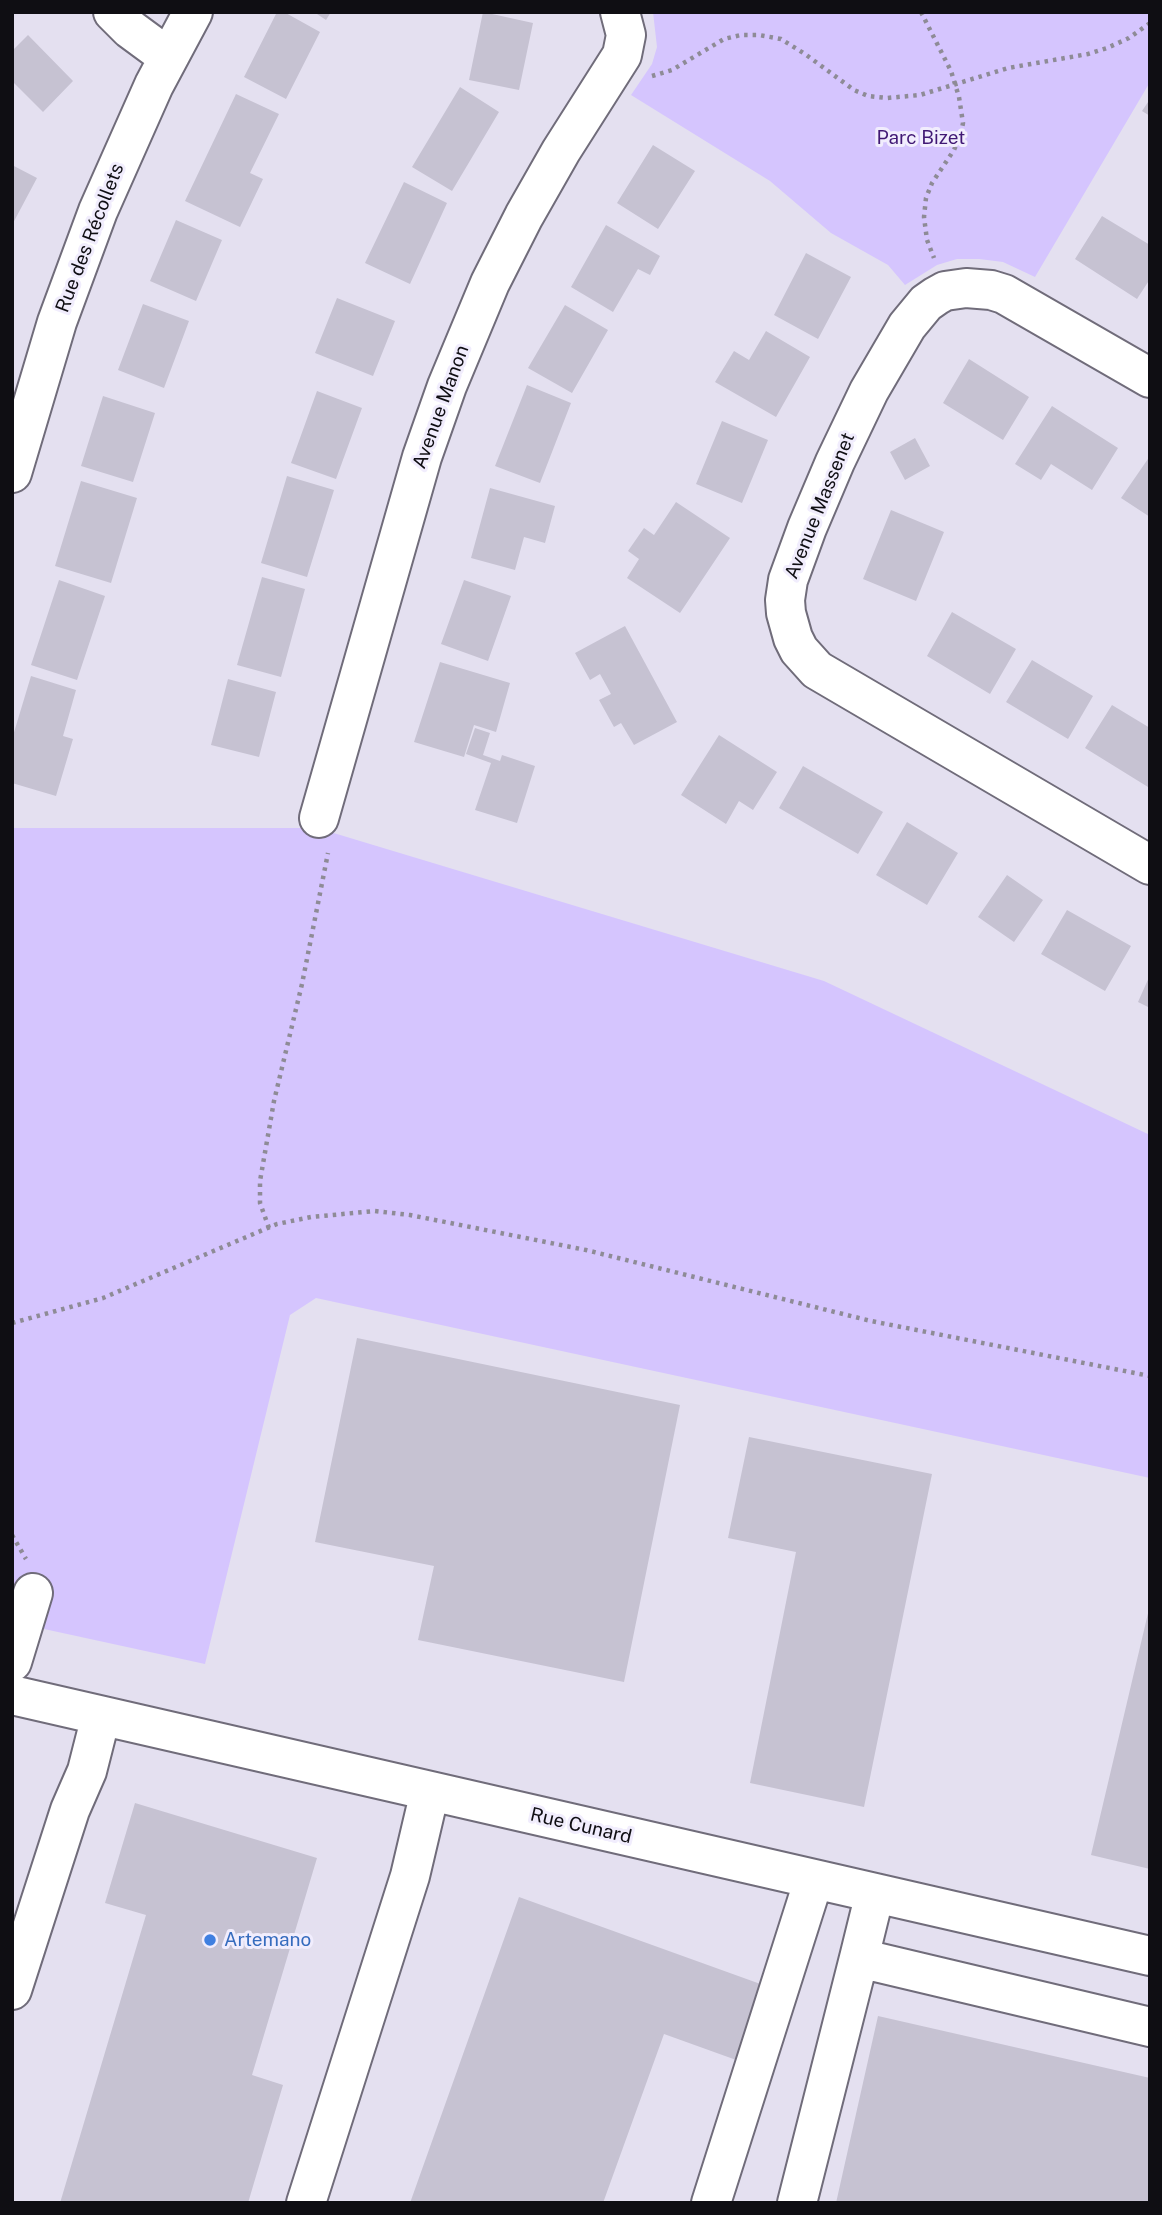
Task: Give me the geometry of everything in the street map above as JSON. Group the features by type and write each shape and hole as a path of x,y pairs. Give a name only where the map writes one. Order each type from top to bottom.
{"street":[{"path":"113,12 130,29 168,57"},
{"name":"Rue des Récollets","path":"12,473 45,360 84,248 124,150 168,57 193,12"},
{"name":"Avenue Manon","path":"324,833 419,470 447,386 490,283 518,227 561,151 622,55 626,35 622,18"},
{"name":"Avenue Massenet","path":"1150,378 1035,310 1004,295 990,290 966,288 945,291 936,296 926,303 907,326 865,401 807,528 788,580 785,600 793,639 817,670 1150,865"},
{"path":"12,1662 33,1593"},
{"name":"Rue Cunard","path":"12,1695 1150,1956"},
{"path":"12,1990 70,1810 87,1771 101,1716"},
{"path":"306,2203 407,1888 430,1791"},
{"path":"711,2203 814,1878"},
{"path":"797,2203 875,1893"},
{"path":"859,1958 1150,2027"}],"path":[{"path":"921,12 951,71 962,123 961,134 954,150 932,183 926,198 924,217 927,240 937,265"},
{"path":"644,78 673,70 724,39 759,35 781,39 854,90 867,96 887,98 920,95 1008,68 1088,54 1129,38 1150,23"},
{"path":"269,1228 260,1203 260,1181 274,1101 302,984 324,833"},
{"path":"12,1323 103,1298 269,1228 311,1217 375,1211 410,1215 586,1250 871,1321 1150,1376"}],"green space":[{"name":"Parc Bizet","path":"653,12 1150,12 1150,82 1035,277 1003,262 957,259 937,265 905,285 888,265 831,233 770,181 631,95 652,64 657,47"},
{"path":"12,828 317,828 824,981 1150,1135 1150,1478 316,1298 290,1315 205,1664 12,1622"}],"building":[{"path":"277,12 284,12 320,32 286,99 244,77"},
{"path":"314,12 331,12 326,20"},
{"path":"483,12 533,23 519,90 469,80"},
{"path":"28,35 73,81 43,112 12,81 12,51"},
{"path":"460,87 499,112 452,191 412,167"},
{"path":"236,94 279,114 250,173 263,179 240,227 185,201"},
{"path":"1150,99 1150,116 1142,111"},
{"path":"653,145 695,171 658,229 617,203"},
{"path":"12,165 37,178 12,225"},
{"path":"404,182 447,203 410,284 365,263"},
{"path":"1102,216 1150,245 1150,279 1137,299 1075,259"},
{"path":"176,220 222,240 196,301 150,281"},
{"path":"606,225 660,256 650,275 638,269 613,312 571,287"},
{"path":"806,253 851,277 818,339 774,315"},
{"path":"337,298 395,321 373,376 315,353"},
{"path":"143,304 189,321 164,388 118,370"},
{"path":"565,305 608,330 572,393 528,368"},
{"path":"766,331 810,357 776,417 715,382 734,351 749,360"},
{"path":"969,359 1029,397 1003,440 943,403"},
{"path":"527,385 571,403 540,483 495,466"},
{"path":"317,391 362,408 336,479 291,463"},
{"path":"103,396 155,413 133,482 81,466"},
{"path":"1052,406 1118,448 1092,490 1051,464 1041,480 1015,464"},
{"path":"722,421 768,440 742,503 696,484"},
{"path":"915,438 930,466 905,480 890,452"},
{"path":"1150,456 1150,517 1121,498"},
{"path":"287,476 334,490 307,577 261,563"},
{"path":"81,481 137,498 111,583 55,566"},
{"path":"490,488 555,506 545,543 524,537 515,570 471,558"},
{"path":"676,502 730,538 680,613 627,578 639,559 628,551 644,528 654,535"},
{"path":"891,510 944,532 916,601 863,579"},
{"path":"262,577 305,589 281,677 237,665"},
{"path":"59,580 105,596 77,680 31,665"},
{"path":"464,580 511,596 488,661 441,644"},
{"path":"952,612 1016,649 990,694 927,656"},
{"path":"625,626 677,722 634,745 621,723 614,727 599,700 611,694 600,674 590,680 575,653"},
{"path":"1032,660 1093,696 1068,739 1006,702"},
{"path":"440,662 510,683 496,732 474,725 464,757 414,742"},
{"path":"31,676 76,690 63,736 73,739 56,796 12,783 12,739"},
{"path":"228,679 276,692 259,757 211,745"},
{"path":"1112,705 1150,728 1148,787 1085,748"},
{"path":"475,728 490,733 483,755 500,761 502,755 535,766 517,823 475,810 491,763 466,754"},
{"path":"719,735 777,772 753,810 739,801 726,824 681,795"},
{"path":"803,766 883,812 858,854 779,808"},
{"path":"907,822 958,853 927,905 876,875"},
{"path":"1007,875 1043,900 1014,942 978,917"},
{"path":"1067,910 1131,946 1105,991 1041,954"},
{"path":"1150,975 1150,1008 1138,1002"},
{"path":"357,1338 680,1405 624,1682 418,1640 434,1566 315,1542"},
{"path":"749,1437 932,1474 864,1807 750,1783 796,1552 728,1538"},
{"path":"1150,1609 1150,1869 1091,1855"},
{"path":"135,1803 317,1858 252,2075 283,2085 248,2203 60,2203 146,1915 105,1903"},
{"path":"519,1897 766,1986 739,2061 664,2034 603,2203 410,2203"},
{"path":"878,2016 1150,2078 1150,2203 836,2203"}],"place":[{"name":"Artemano","path":"210,1940"}]}
